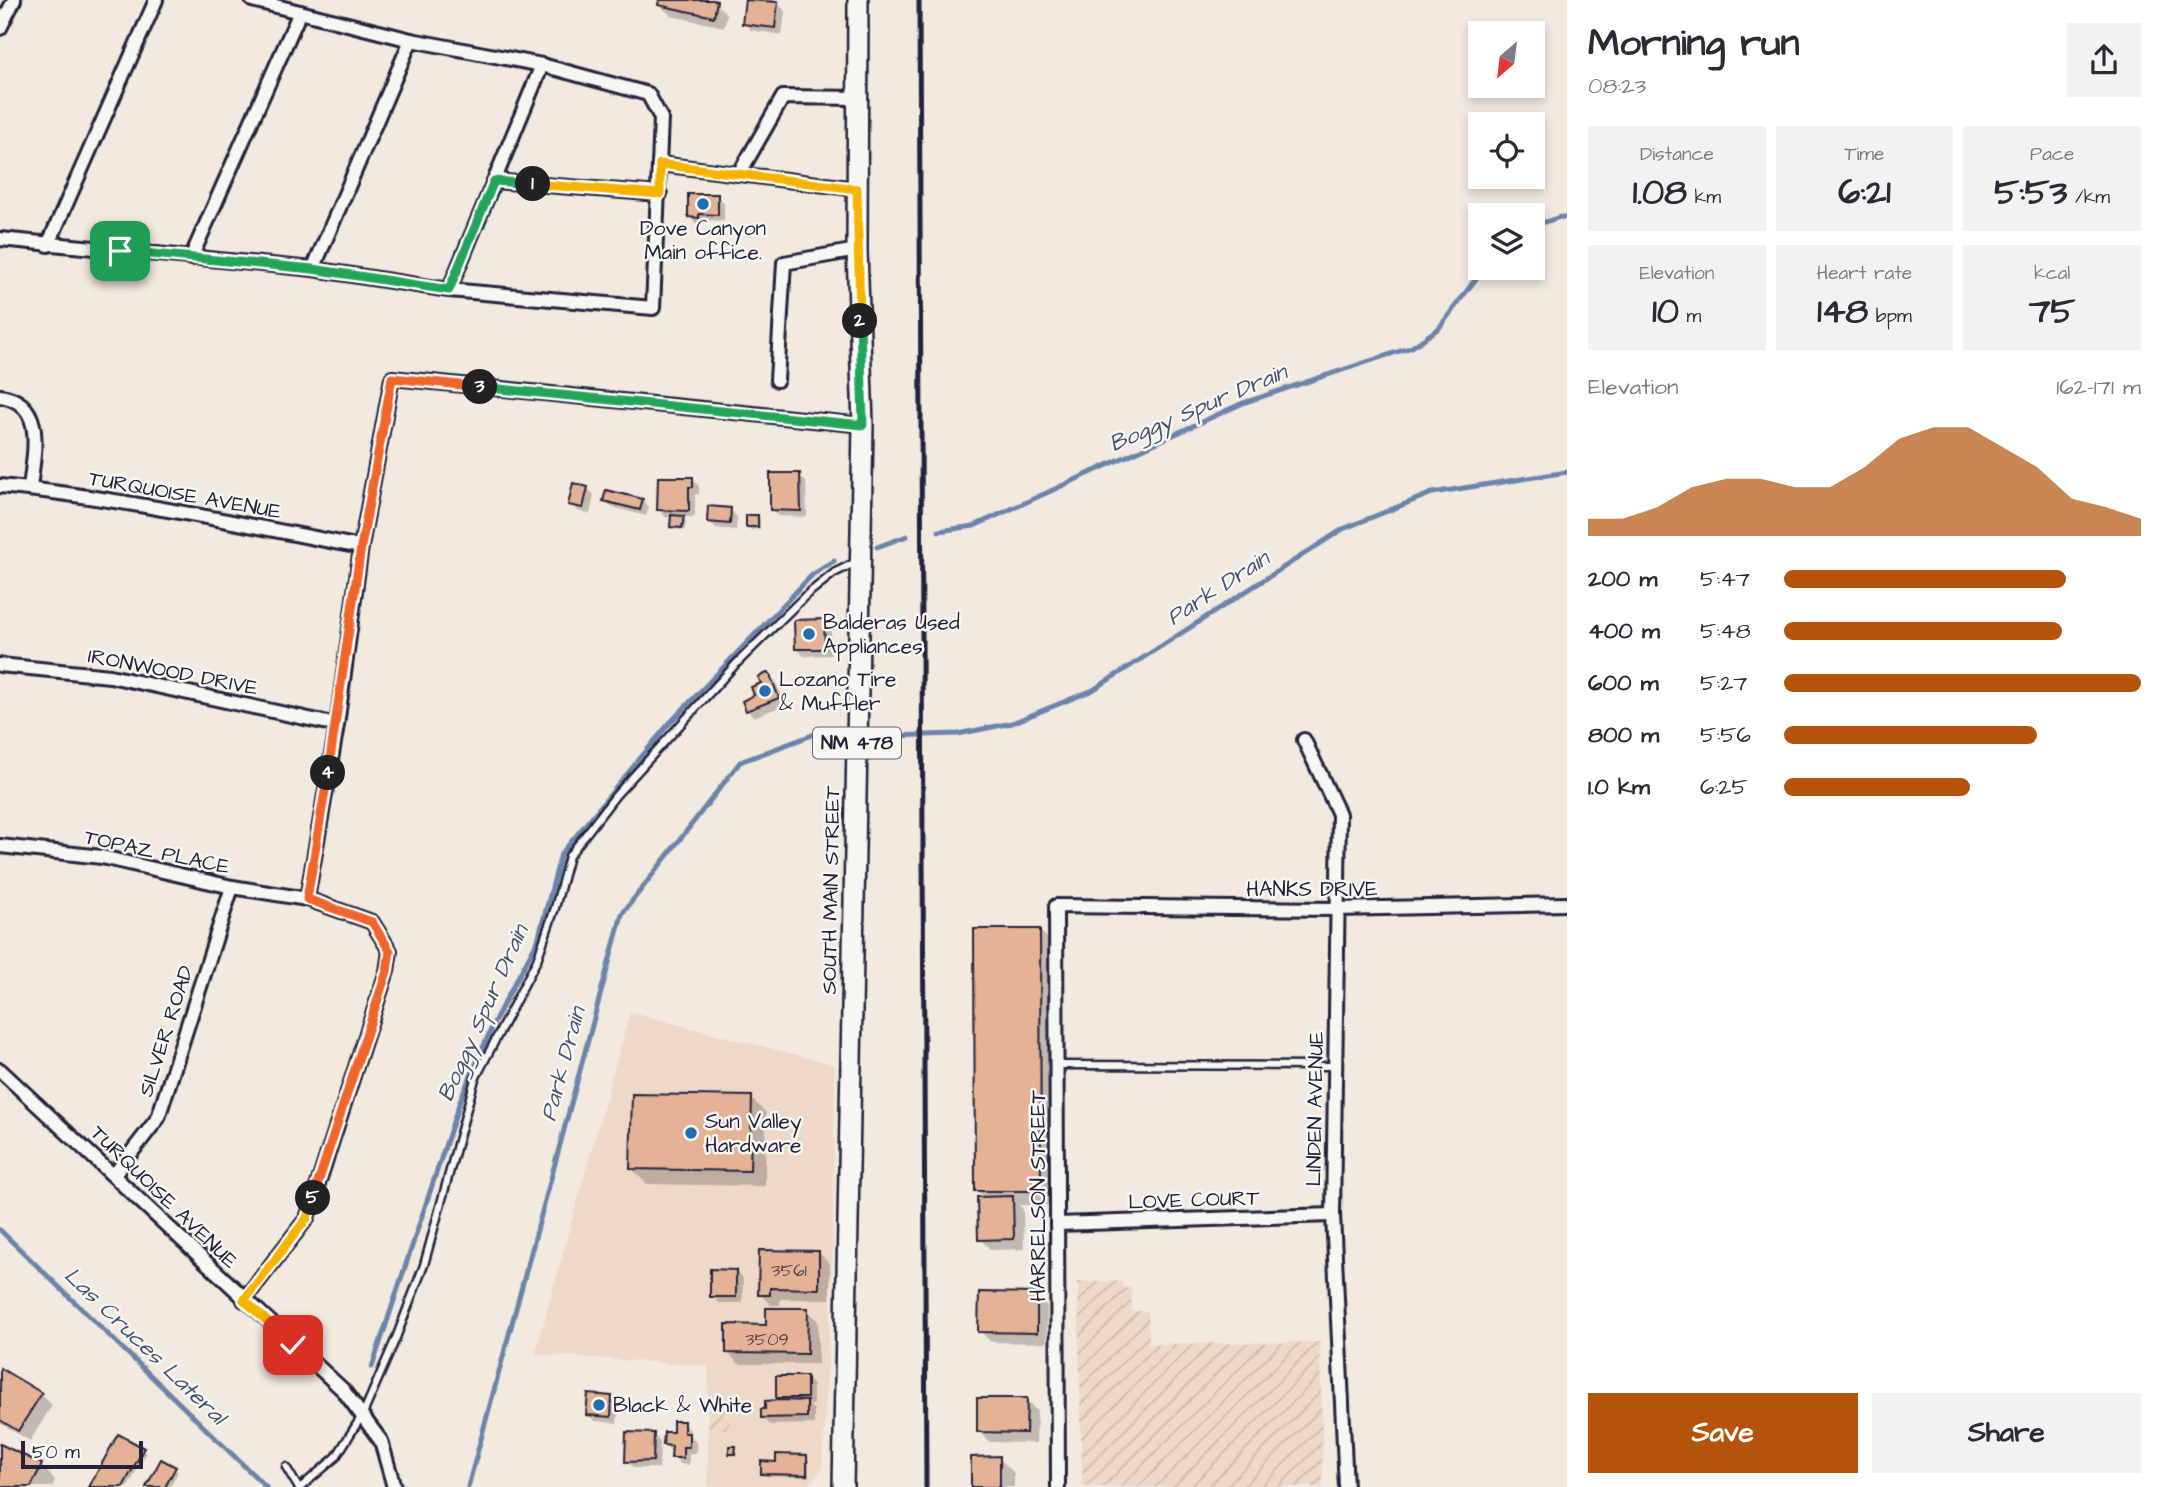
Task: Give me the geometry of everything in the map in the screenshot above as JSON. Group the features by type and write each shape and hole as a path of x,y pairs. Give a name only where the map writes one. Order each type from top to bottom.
{"main road":[{"name":"SOUTH MAIN STREET","path":"842,1487 863,425 857,250 858,0"}],"street":[{"path":"0,28 14,0"},
{"path":"48,245 156,0"},
{"path":"0,239 313,269 449,290 653,308 662,118 648,94 542,65 411,40 252,0"},
{"path":"191,258 300,12"},
{"path":"313,269 411,40"},
{"path":"449,290 542,65"},
{"path":"739,174 783,97 859,98"},
{"path":"660,164 857,189"},
{"path":"494,181 660,194"},
{"path":"776,380 784,263 857,250"},
{"path":"307,899 337,725 361,547 392,378 863,425"},
{"path":"0,396 12,397 35,424 30,489"},
{"name":"TURQUOISE AVENUE","path":"0,486 142,504 361,547"},
{"name":"IRONWOOD DRIVE","path":"0,665 110,676 337,725"},
{"name":"LINDEN AVENUE","path":"1304,740 1339,814 1333,1215 1346,1487"},
{"name":"TOPAZ PLACE","path":"0,846 102,857 232,887 307,899 372,922 390,951 387,971 307,1218 244,1300"},
{"name":"SILVER ROAD","path":"114,1175 158,1118 232,887"},
{"name":"HANKS DRIVE","path":"1056,906 1336,909 1567,904"},
{"name":"HARRELSON STREET","path":"1056,906 1058,1487"},
{"name":"TURQUOISE AVENUE","path":"0,1070 343,1390 381,1441 394,1487"},
{"name":"LOVE COURT","path":"1057,1224 1333,1215"}],"lane":[{"path":"286,1467 299,1487 336,1457 363,1415 424,1265 475,1079 537,960 569,856 616,795 735,666 805,596 834,573 860,560"},
{"path":"1056,1065 1334,1066"}],"shaded area":[{"path":"630,1012 835,1065 832,1284 822,1470 806,1487 708,1487 708,1366 535,1354"},
{"path":"1122,1281 1122,1288 1131,1288 1132,1311 1148,1311 1149,1344 1320,1342 1323,1487 1082,1487 1078,1282"},
{"path":"718,1406 729,1406 730,1429 708,1429 708,1410 718,1409"}],"building":[{"path":"659,0 717,1 714,17 658,5"},
{"path":"745,0 778,2 775,28 742,24"},
{"name":"Dove Canyon Main office.","path":"688,194 718,194 718,215 699,214 699,218 688,217"},
{"path":"770,473 800,473 801,511 770,510"},
{"path":"658,477 693,477 693,487 689,487 689,511 657,510"},
{"path":"573,483 588,487 583,508 568,505"},
{"path":"606,490 643,499 640,510 603,501"},
{"path":"708,506 731,508 730,524 707,522"},
{"path":"671,515 684,516 682,528 670,527"},
{"path":"746,515 758,515 758,527 746,527"},
{"name":"Balderas Used Appliances","path":"824,619 825,649 795,649 794,620"},
{"name":"Lozano Tire & Muffler","path":"769,672 779,698 746,711 742,701 754,695 751,687 761,683 758,677"},
{"path":"974,929 1040,929 1041,1191 975,1191"},
{"name":"Sun Valley Hardware","path":"632,1094 752,1096 750,1171 630,1169"},
{"path":"1013,1196 1014,1239 978,1240 977,1197"},
{"path":"759,1250 819,1251 819,1289 770,1288 770,1295 758,1295"},
{"path":"710,1269 736,1270 736,1297 710,1297"},
{"path":"979,1292 1037,1293 1037,1333 978,1332"},
{"path":"766,1308 808,1308 807,1354 726,1353 726,1324 766,1325"},
{"path":"0,1368 42,1393 18,1431 0,1420"},
{"path":"776,1376 807,1376 807,1398 776,1398"},
{"name":"Black & White","path":"588,1394 612,1396 611,1417 586,1415"},
{"path":"977,1398 1027,1398 1026,1433 977,1432"},
{"path":"765,1401 807,1401 807,1417 761,1418"},
{"path":"673,1421 684,1421 684,1433 689,1433 689,1447 683,1447 683,1458 671,1458 672,1446 663,1445 664,1432 673,1432"},
{"path":"626,1432 654,1433 653,1461 625,1462"},
{"path":"118,1434 144,1448 123,1487 89,1487"},
{"path":"0,1444 42,1464 31,1487 0,1487"},
{"path":"729,1446 736,1446 735,1454 729,1454"},
{"path":"776,1454 807,1455 807,1475 761,1474 761,1461 776,1462"},
{"path":"1000,1456 1000,1487 971,1487 971,1457"},
{"path":"161,1459 176,1467 165,1487 146,1487"}],"waterway":[{"name":"Boggy Spur Drain","path":"1545,222 1560,217 1567,218"},
{"name":"Boggy Spur Drain","path":"939,531 974,526 1243,403 1412,347 1439,328 1475,280"},
{"name":"Park Drain","path":"891,736 958,734 1012,723 1093,690 1343,529 1432,493 1567,472"},
{"name":"Boggy Spur Drain","path":"877,547 907,536"},
{"name":"Boggy Spur Drain","path":"372,1367 461,1098 496,1018 538,940 561,854 667,726 812,575 834,561"},
{"name":"Park Drain","path":"468,1487 622,914 740,762 815,734"},
{"name":"Las Cruces Lateral","path":"0,1230 266,1487"}],"railway":[{"path":"919,0 926,1487"}],"place":[{"name":"Dove Canyon Main office.","path":"703,204"},
{"name":"Balderas Used Appliances","path":"809,634"},
{"name":"Lozano Tire & Muffler","path":"765,691"},
{"name":"Sun Valley Hardware","path":"691,1133"},
{"name":"Black & White","path":"599,1405"}],"route":[{"path":"120,251 313,269 449,290 494,181 660,194 660,164 857,189 863,425 392,378 361,547 337,725 307,899 372,922 390,951 387,971 307,1218 244,1300 293,1345"}]}
